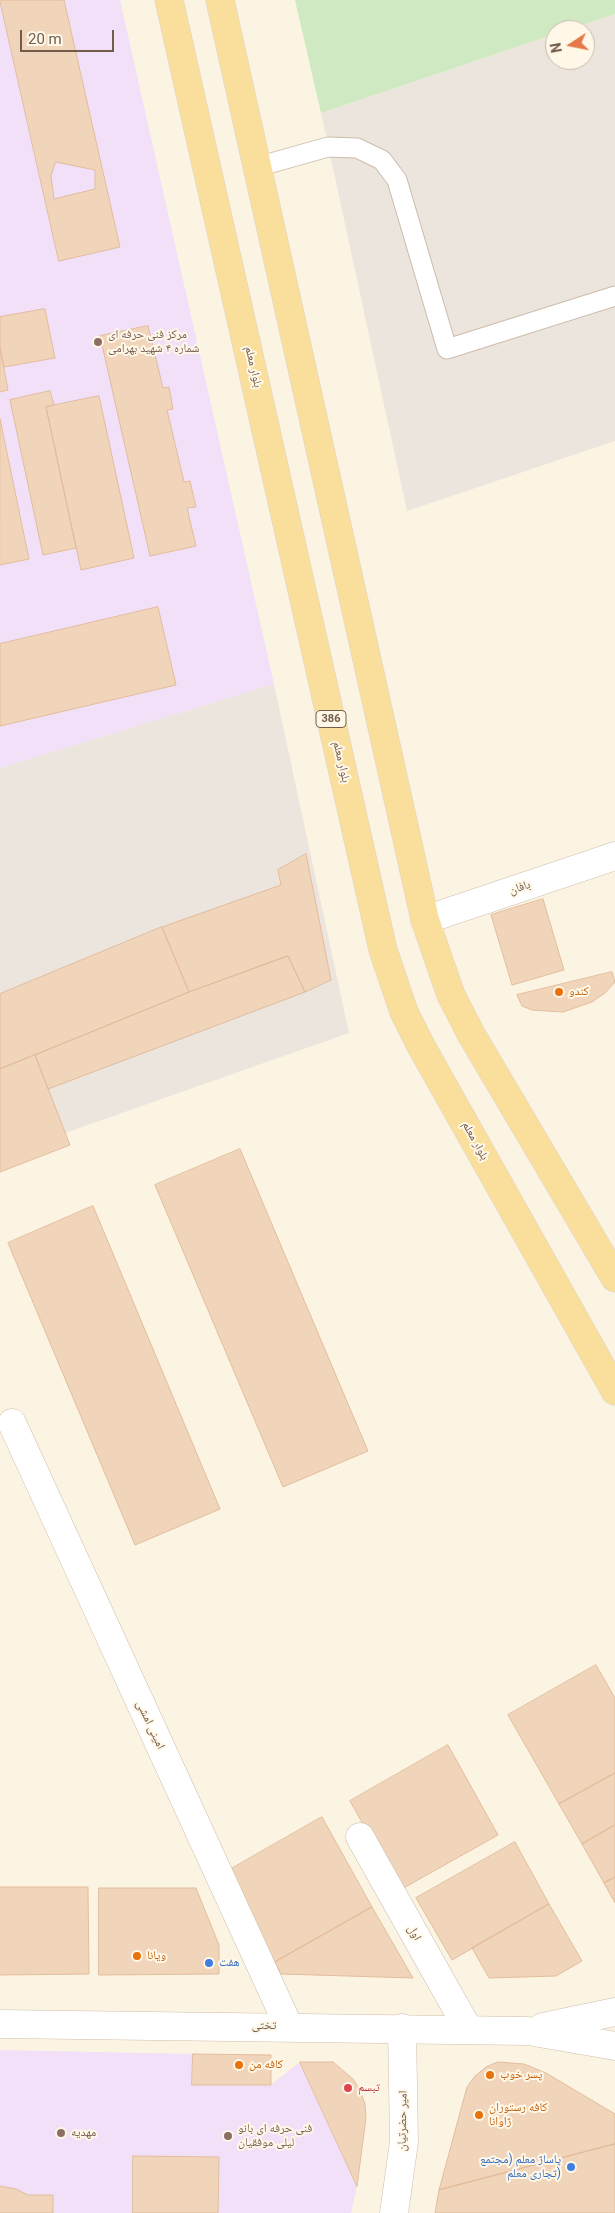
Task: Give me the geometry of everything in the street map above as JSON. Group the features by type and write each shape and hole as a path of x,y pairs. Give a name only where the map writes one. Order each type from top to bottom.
{"main road":[{"name":"بلوار معلم","path":"169,0 386,958 404,1012 421,1046 615,1391"},
{"path":"220,0 425,920 450,995 471,1034 615,1278"}],"street":[{"name":"بافان","path":"425,920 615,856"},
{"name":"امینی امشی","path":"12,1423 289,2027"},
{"name":"اول","path":"360,1837 468,2029"},
{"name":"تختی","path":"528,2031 615,2012"},
{"name":"تختی","path":"0,2024 528,2031 615,2046"},
{"name":"امیر حضرتیان","path":"394,2213 404,2142 402,2028"}],"lane":[{"path":"257,167 328,147 358,148 382,160 396,180 447,349 615,296"}],"shaded area":[{"name":"مرکز فنی حرفه ای شماره ۴ شهید بهرامی","path":"0,0 120,0 274,684 0,768"},
{"path":"615,14 615,441 407,511 321,113 545,37 545,70 595,70 595,21"},
{"path":"274,684 349,1033 0,1156 0,768"},
{"name":"فنی حرفه ای بانو لیلی موفقیان","path":"0,2050 193,2054 193,2085 271,2085 300,2062 357,2186 351,2213 0,2213"}],"green space":[{"path":"295,0 615,0 615,14 595,21 545,20 545,37 321,113"}],"building":[{"path":"0,0 64,0 120,247 59,261","holes":["56,162 95,170 95,189 54,199 51,176"]},
{"path":"45,309 55,358 4,367 0,348 0,317"},
{"path":"148,326 163,388 169,387 173,409 167,410 184,482 190,481 196,507 187,508 196,546 150,556 100,336"},
{"path":"0,348 8,390 0,392"},
{"path":"50,391 54,405 46,407 76,548 43,555 10,400"},
{"path":"99,396 134,558 81,570 46,407"},
{"path":"0,419 29,559 0,565"},
{"path":"158,607 176,685 0,726 0,644"},
{"path":"306,854 331,980 305,992 288,956 189,992 162,927 281,885 278,870"},
{"path":"543,899 564,970 512,985 491,915"},
{"path":"162,927 189,992 0,1069 0,994"},
{"path":"288,956 305,992 48,1089 35,1055 189,992"},
{"path":"612,972 615,982 605,993 592,1002 563,1012 532,1010 522,1006 517,995"},
{"path":"35,1055 70,1145 0,1172 0,1069"},
{"path":"240,1149 368,1451 283,1487 155,1185"},
{"path":"93,1206 220,1509 135,1545 8,1243"},
{"path":"596,1665 615,1698 615,1773 559,1804 508,1715"},
{"path":"448,1745 498,1835 400,1890 350,1801"},
{"path":"615,1773 615,1825 582,1844 559,1804"},
{"path":"322,1817 372,1907 275,1962 224,1873"},
{"path":"615,1825 615,1877 604,1883 582,1844"},
{"path":"515,1842 549,1904 452,1960 416,1898"},
{"path":"615,1877 615,1903 604,1883"},
{"path":"0,1887 88,1887 89,1974 0,1975"},
{"path":"99,1888 196,1888 219,1945 219,1974 99,1975"},
{"path":"549,1904 582,1961 556,1976 489,1978 472,1948"},
{"path":"372,1907 413,1978 281,1974 275,1962"},
{"path":"193,2054 271,2055 271,2085 192,2085"},
{"path":"300,2062 333,2062 353,2079 360,2090 365,2104 366,2118 357,2186"},
{"path":"498,2062 524,2064 546,2073 615,2114 615,2144 439,2190 467,2087 475,2076 486,2067"},
{"name":"پاساژ معلم (مجتمع تجاری معلم)","path":"615,2144 615,2213 435,2213 439,2190"},
{"path":"133,2156 219,2157 218,2213 133,2213"},
{"path":"0,2186 16,2189 28,2195 53,2195 53,2213 0,2213"}],"place":[{"name":"مرکز فنی حرفه ای شماره ۴ شهید بهرامی","path":"98,342"},
{"name":"کندو","path":"559,992"},
{"name":"ویانا","path":"137,1956"},
{"name":"هفت","path":"209,1963"},
{"name":"کافه من","path":"239,2065"},
{"name":"پسر خوب","path":"490,2075"},
{"name":"تبسم","path":"348,2088"},
{"name":"کافه رستوران ژاوانا","path":"479,2115"},
{"name":"مهدیه","path":"61,2133"},
{"name":"فنی حرفه ای بانو لیلی موفقیان","path":"228,2136"},
{"name":"پاساژ معلم (مجتمع تجاری معلم)","path":"571,2167"}]}
